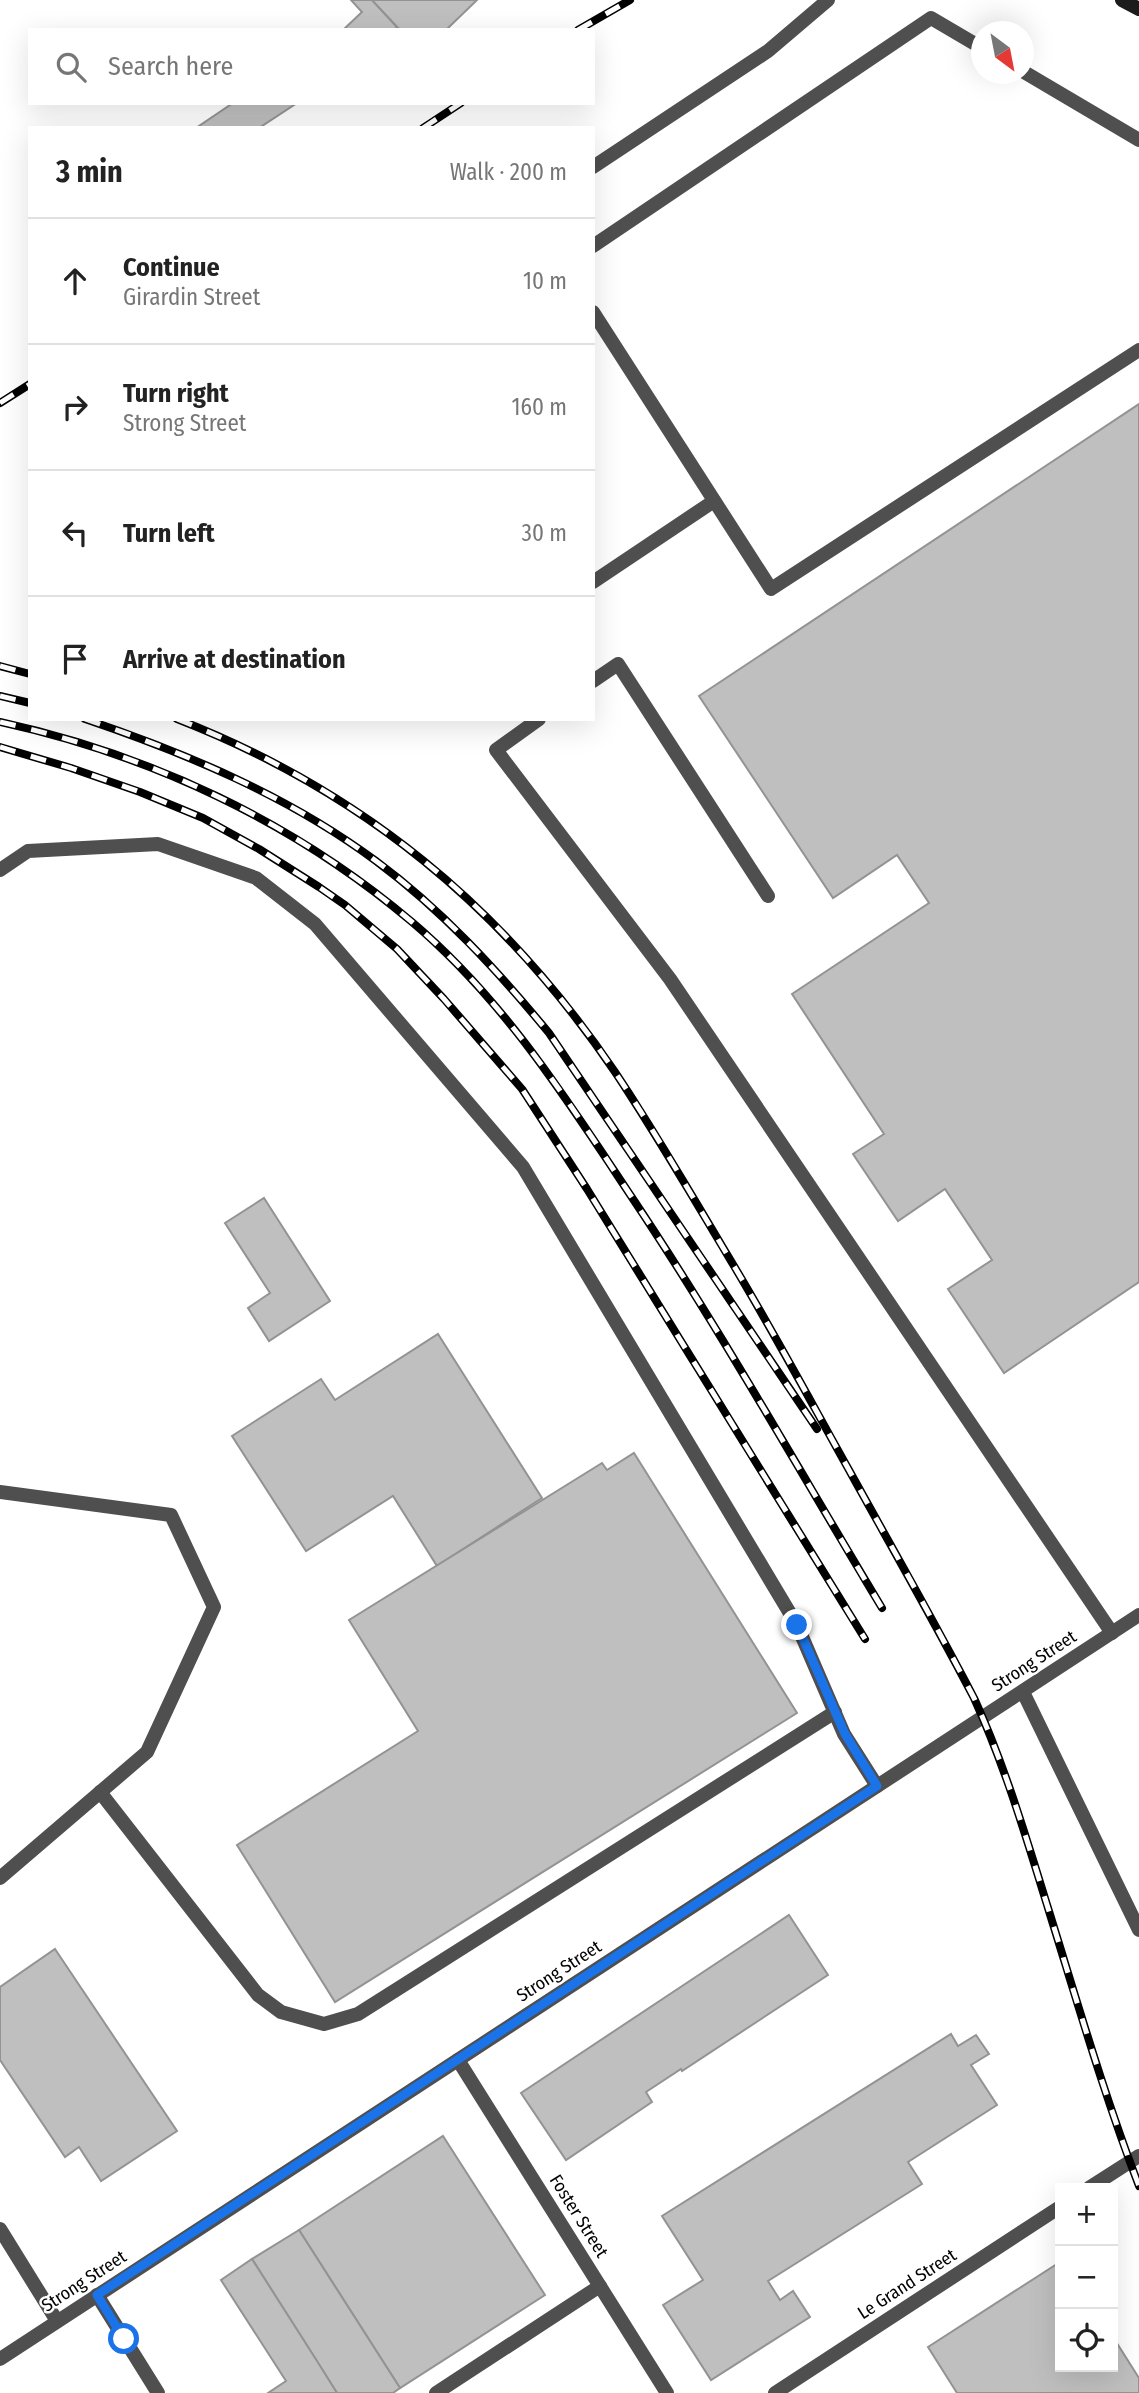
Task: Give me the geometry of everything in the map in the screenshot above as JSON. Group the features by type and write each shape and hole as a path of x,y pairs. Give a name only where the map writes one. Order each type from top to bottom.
{"main road":[{"path":"1122,0 1139,9"}],"street":[{"path":"595,166 768,51 828,0"},
{"path":"595,245 931,18 971,42"},
{"path":"1034,78 1139,140"},
{"path":"595,315 771,589 1139,350"},
{"path":"595,581 714,500"},
{"path":"595,680 618,664 768,896"},
{"path":"536,721 496,750 670,979 1112,1633"},
{"path":"0,870 29,851 158,844 256,878 315,924 523,1167 797,1625 845,1734 877,1786"},
{"path":"0,1492 172,1515 214,1607 146,1752 0,1878"},
{"name":"Strong Street","path":"0,2359 1139,1615"},
{"path":"1023,1692 1139,1930"},
{"path":"100,1792 258,1995 281,2012 324,2024 358,2014 835,1712"},
{"name":"Foster Street","path":"458,2060 667,2393"},
{"path":"1097,2183 1139,2155"},
{"name":"Le Grand Street","path":"775,2393 1055,2210"},
{"path":"0,2229 57,2321"},
{"path":"436,2393 600,2286"},
{"path":"97,2295 158,2393"}],"building":[{"path":"351,0 372,0 397,27 345,28 362,12"},
{"path":"372,0 477,0 448,28 398,28"},
{"path":"230,105 294,105 262,126 199,126"},
{"path":"1139,404 1139,1282 1004,1373 948,1289 992,1260 945,1189 898,1221 853,1154 884,1134 792,994 929,903 897,855 833,898 699,696"},
{"path":"264,1198 330,1301 269,1341 248,1308 270,1293 225,1223"},
{"path":"438,1334 542,1498 437,1566 393,1496 306,1551 232,1436 321,1379 335,1400"},
{"path":"634,1453 797,1713 335,2002 237,1845 418,1731 349,1620 602,1463 607,1470"},
{"path":"789,1915 828,1975 646,2092 652,2102 566,2160 521,2093"},
{"path":"55,1949 177,2131 101,2181 79,2147 65,2157 0,2060 0,1987"},
{"path":"951,2034 958,2046 976,2035 989,2054 971,2065 997,2105 908,2162 922,2184 768,2281 780,2300 793,2291 810,2317 711,2380 663,2305 703,2280 662,2216"},
{"path":"443,2136 545,2295 400,2388 299,2230"},
{"path":"299,2230 400,2388 393,2393 337,2393 252,2259"},
{"path":"252,2259 337,2393 268,2393 286,2381 221,2280"},
{"path":"1055,2265 1055,2372 1118,2372 1118,2345 1139,2378 1139,2393 957,2393 928,2347"}],"railway":[{"path":"581,28 630,0"},
{"path":"426,126 458,105"},
{"path":"0,403 28,385"},
{"path":"0,666 28,673"},
{"path":"0,696 28,703"},
{"path":"90,721 199,762 308,816 376,861 446,920 489,964 549,1033 817,1429"},
{"path":"182,721 244,748 308,781 367,819 423,861 476,907 525,957 572,1012 615,1072 676,1168 764,1317 974,1698 1014,1802 1102,2083 1139,2186"},
{"path":"0,722 56,736 166,773 270,823 367,886 445,952 531,1051 607,1159 728,1348 882,1608"},
{"path":"0,747 140,792 203,818 319,887 397,949 522,1089 587,1189 865,1639"}],"route":[{"path":"124,2339 97,2295 877,1786 845,1734 797,1625"}]}
